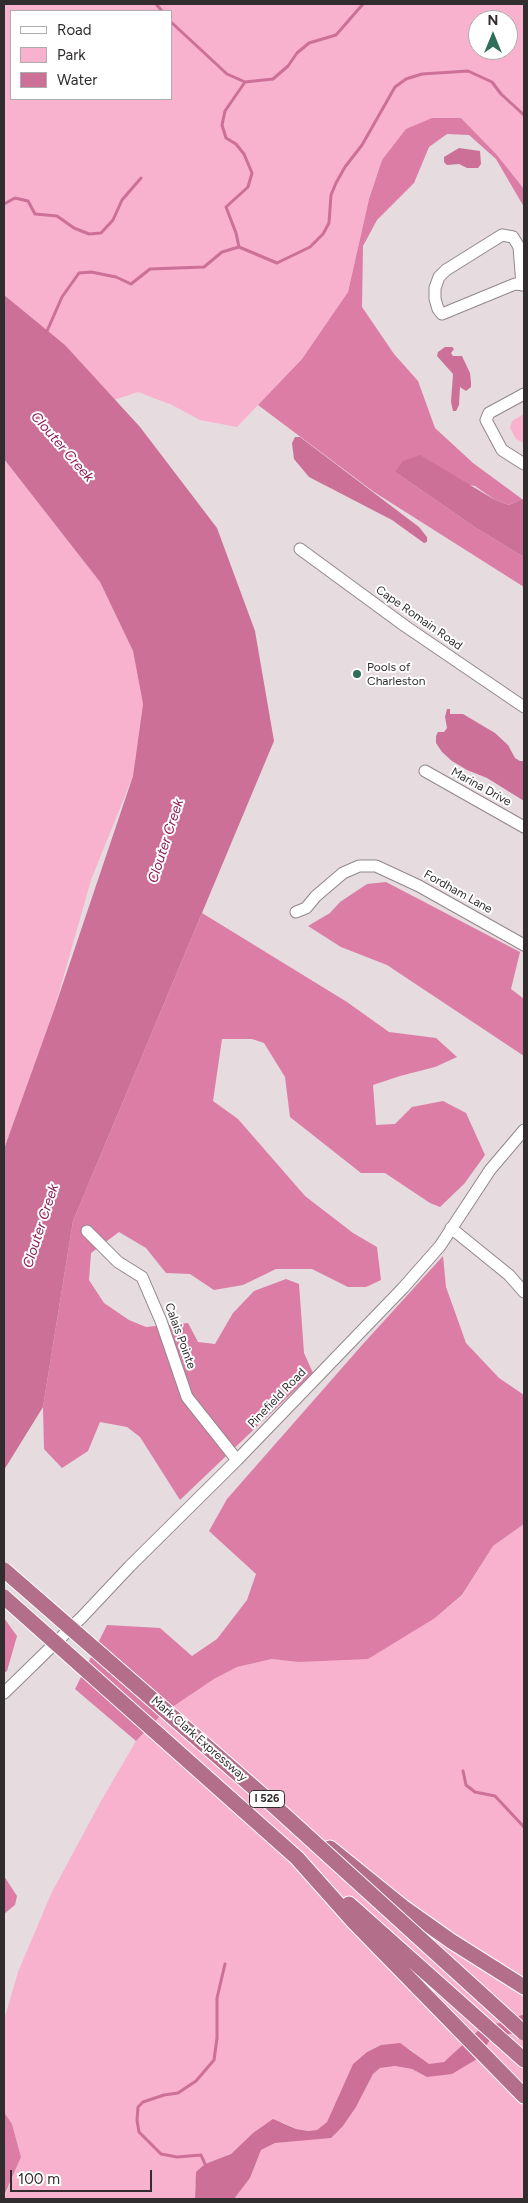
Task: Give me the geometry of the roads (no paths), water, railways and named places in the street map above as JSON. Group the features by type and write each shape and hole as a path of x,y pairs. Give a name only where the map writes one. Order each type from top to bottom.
{"highway":[{"name":"Mark Clark Expressway","path":"4,1570 261,1794 524,2033"},
{"name":"Mark Clark Expressway","path":"4,1597 524,2060"},
{"path":"261,1794 404,1907 485,1964 524,1986"},
{"path":"297,1858 354,1922 524,2096"}],"street":[{"path":"502,235 513,238 519,247 523,285 514,284 442,314 438,309 435,288 439,277 446,270 502,235"},
{"path":"524,394 489,413 486,420 502,450 524,464"},
{"name":"Cape Romain Road","path":"300,549 405,626 524,707"},
{"name":"Marina Drive","path":"425,771 524,827"},
{"name":"Fordham Lane","path":"296,912 306,908 316,896 343,873 359,866 376,866 402,877 524,945"},
{"name":"Pinefield Road","path":"4,1693 237,1460 403,1288 440,1246 490,1170 524,1130"},
{"path":"451,1228 509,1275 524,1292"},
{"name":"Calais Pointe","path":"87,1231 118,1262 142,1276 161,1321 187,1397 237,1460"}],"water":[{"path":"459,148 480,151 481,164 478,168 467,168 459,164 447,165 444,162 444,157"},
{"name":"Clouter Creek","path":"4,295 65,345 140,427 217,528 255,631 274,741 73,1221 43,1407 4,1470 4,1149 54,1010 133,776 143,704 133,651 100,582 4,459"},
{"path":"445,347 452,347 454,349 451,353 453,356 462,356 470,373 471,387 466,391 460,387 459,405 456,411 453,411 451,402 453,374 437,356 438,352"},
{"path":"295,437 300,437 419,527 427,537 427,542 424,543 392,520 309,477 294,459 292,443"},
{"path":"420,455 495,500 509,505 522,499 524,500 524,557 476,528 395,472 403,461"},
{"path":"447,709 450,709 450,714 463,714 495,733 508,745 515,758 524,761 524,801 487,778 467,770 442,752 436,743 436,736 438,732 444,732 447,728 445,717"},
{"path":"524,2015 524,2033 516,2032 490,2040 477,2059 452,2074 427,2077 412,2069 395,2066 380,2068 373,2074 356,2107 343,2126 331,2138 275,2143 261,2150 250,2178 234,2199 195,2199 196,2172 205,2164 231,2154 253,2133 273,2119 296,2129 308,2131 317,2130 327,2122 353,2064 367,2052 381,2045 400,2043 429,2064 444,2062 480,2029 490,2024 501,2023"}],"waterway":[{"path":"156,4 161,10"},
{"path":"172,23 227,74 245,82 273,79 309,43 336,35 363,4"},
{"path":"47,331 62,297 79,273 91,272 116,277 131,284 150,269 204,267 222,252 239,247 277,263 310,247 323,234 329,223 331,195 345,167 362,145 395,87 406,79 422,74 468,71 492,82 501,94 524,115"},
{"path":"239,247 226,207 248,187 252,173 244,154 236,144 226,138 222,125 225,111 245,82"},
{"path":"4,204 15,198 28,201 35,214 57,216 74,228 89,234 101,233 113,220 122,200 141,178"},
{"path":"463,1771 466,1785 475,1792 495,1796 524,1827"},
{"path":"205,2164 201,2155 177,2157 161,2154 139,2132 137,2120 138,2107 143,2102 164,2095 178,2093 196,2081 214,2060 217,2038 217,1998 225,1964"}],"place":[{"name":"Pools of Charleston","path":"357,674"}]}
